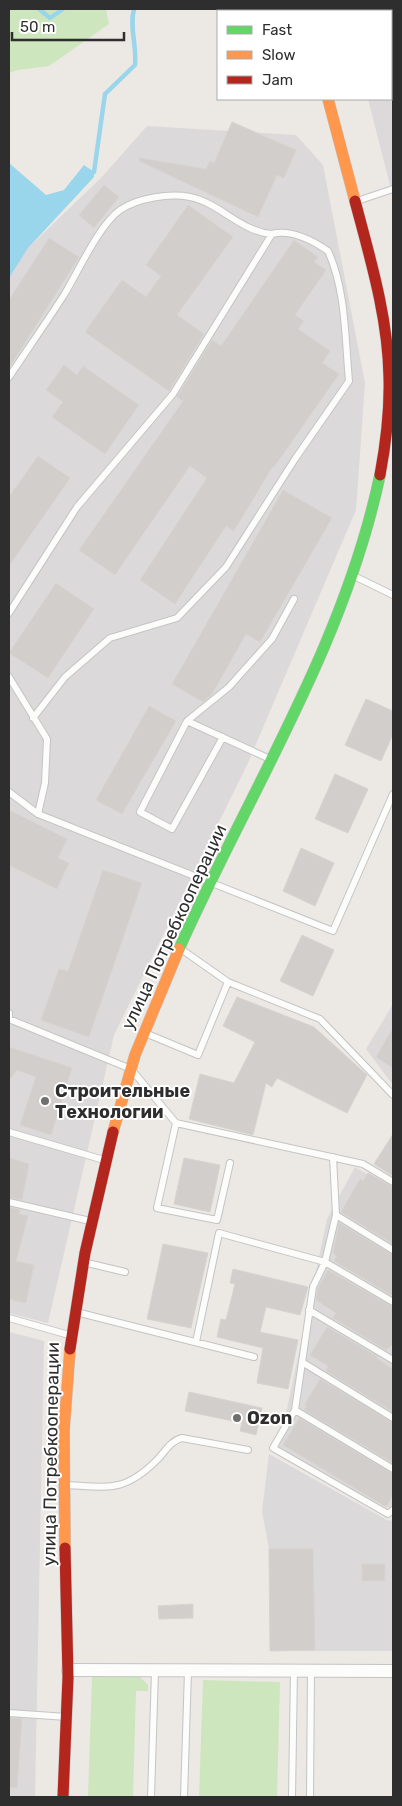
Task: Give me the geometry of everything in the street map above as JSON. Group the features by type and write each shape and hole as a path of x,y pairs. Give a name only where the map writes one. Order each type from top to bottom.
{"main road":[{"name":"улица Потребкооперации","path":"62,1797 68,1717 64,1485 66,1394 73,1312 91,1221 131,1069 144,1032 180,948 313,676 353,576 389,464 391,374 384,305 328,100"}],"street":[{"path":"68,1670 393,1671"}],"lane":[{"path":"356,202 393,189"},
{"path":"9,377 64,295 97,240 119,210 134,203 149,199 190,197 204,201 253,230 272,234 280,232 291,233 328,251 336,267 349,381 295,459 226,567 177,618 110,638 65,677 33,718"},
{"path":"9,613 77,507 173,394 272,234"},
{"path":"353,576 393,595"},
{"path":"223,736 172,829 140,812 187,721 229,687 272,639 294,599"},
{"path":"9,677 47,739 45,784 38,814"},
{"path":"187,721 273,760"},
{"path":"9,792 38,814 211,884 333,930 393,794"},
{"path":"180,948 228,982 320,1019 393,1095"},
{"path":"144,1032 198,1055 228,982"},
{"path":"9,1012 10,1019 131,1069 176,1123 363,1164 393,1182"},
{"path":"176,1123 157,1208 216,1220 230,1163"},
{"path":"9,1132 106,1160"},
{"path":"333,1157 336,1215 325,1262 313,1287 295,1410 273,1448 388,1514 393,1510"},
{"path":"9,1202 91,1221"},
{"path":"336,1215 393,1250"},
{"path":"196,1342 219,1233 325,1262 393,1302"},
{"path":"82,1262 125,1272"},
{"path":"309,1310 393,1360"},
{"path":"73,1312 254,1356"},
{"path":"9,1318 70,1335"},
{"path":"302,1362 393,1418"},
{"path":"295,1410 393,1469"},
{"path":"64,1485 115,1487 124,1485 156,1461 175,1440 182,1438 248,1450"},
{"path":"151,1797 155,1671"},
{"path":"184,1797 188,1671"},
{"path":"292,1797 294,1671"},
{"path":"310,1797 311,1671"},
{"path":"9,1713 68,1717"}],"shaded area":[{"path":"392,56 393,197 368,100 392,100"},
{"path":"147,126 296,135 323,165 365,383 356,510 247,765 114,1035 48,1323 9,1313 9,277 28,248 101,178"},
{"path":"393,1004 393,1085 366,1049"},
{"path":"355,1167 393,1189 393,1511 278,1451 327,1219"},
{"path":"9,1332 44,1341 35,1797 9,1797"},
{"path":"269,1454 387,1520 393,1521 393,1651 270,1651 269,1549 262,1511"}],"green space":[{"path":"9,9 106,9 109,24 49,66 9,73"},
{"path":"92,1676 139,1676 148,1685 148,1691 136,1691 133,1797 88,1797"},
{"path":"203,1680 280,1682 277,1797 199,1797"}],"water":[{"path":"9,163 46,195 64,190 84,165 94,172 94,177 28,248 9,278"}],"building":[{"path":"232,122 296,150 284,178 277,175 258,217 139,161 140,158 206,169 210,161 214,163"},
{"path":"104,185 119,197 94,228 79,215"},
{"path":"188,205 233,237 177,315 204,334 169,391 85,332 122,280 146,297 161,276 146,265"},
{"path":"49,238 79,257 9,368 9,300"},
{"path":"294,240 318,257 314,262 326,270 295,315 304,321 298,329 330,351 322,363 339,374 273,466 234,531 226,526 175,604 140,580 207,478 190,466 115,575 79,550 183,401 177,397 212,340 221,346"},
{"path":"64,365 77,375 83,366 139,405 105,454 52,417 63,402 46,390"},
{"path":"38,456 70,478 9,566 9,497"},
{"path":"283,490 332,518 260,642 246,634 212,694 203,702 172,684"},
{"path":"56,583 94,609 48,678 9,653"},
{"path":"366,699 393,711 393,734 381,761 345,745"},
{"path":"149,706 176,721 122,814 96,800"},
{"path":"335,774 368,789 348,833 315,819"},
{"path":"9,810 67,839 58,858 69,863 57,889 9,865"},
{"path":"301,848 334,863 315,906 283,891"},
{"path":"103,870 142,883 89,1037 41,1020 59,969 68,971"},
{"path":"302,935 334,950 313,996 280,981"},
{"path":"237,997 314,1027 367,1075 347,1113 277,1078 272,1087 266,1083 253,1135 189,1119 200,1074 234,1083 255,1042 223,1026"},
{"path":"393,1028 393,1068 376,1057"},
{"name":"Строительные Технологии","path":"9,1047 72,1068 51,1135 20,1125 36,1077 17,1070 9,1080"},
{"path":"393,1134 393,1176 374,1164"},
{"path":"9,1158 29,1164 22,1200 9,1197"},
{"path":"184,1158 220,1165 210,1212 174,1204"},
{"path":"368,1173 393,1187 393,1244 341,1212 360,1179 363,1181"},
{"path":"9,1207 20,1210 19,1214 28,1216 16,1261 34,1265 26,1303 9,1299"},
{"path":"339,1223 393,1255 393,1296 334,1261 337,1256 333,1253"},
{"path":"163,1244 208,1253 191,1328 147,1319"},
{"path":"233,1269 308,1287 300,1315 266,1307 260,1332 298,1340 288,1389 257,1383 263,1348 217,1337 221,1319 226,1320 235,1284 230,1283"},
{"path":"328,1270 393,1307 393,1344 386,1350 333,1318 336,1313 316,1300 318,1288"},
{"path":"327,1327 378,1357 376,1358 393,1369 393,1412 326,1371 328,1366 310,1355"},
{"path":"320,1379 393,1423 393,1463 304,1410 305,1404"},
{"path":"189,1392 262,1408 256,1435 240,1431 242,1423 185,1411"},
{"path":"299,1418 393,1474 393,1495 386,1507 283,1445"},
{"path":"269,1549 313,1549 315,1650 270,1651"},
{"path":"362,1564 385,1564 385,1581 362,1581"},
{"path":"193,1604 193,1618 159,1619 158,1606"},
{"path":"9,1718 22,1719 17,1788 9,1787"}],"waterway":[{"path":"39,9 50,18 63,9"},
{"path":"88,175 94,172 105,94 135,65 132,22 134,9"}],"traffic: fast":[{"path":"179,949 319,659 343,599 364,538 380,475"}],"traffic: slow":[{"path":"328,100 355,201"},
{"path":"113,1132 135,1055 179,949"},
{"path":"65,1548 64,1430 70,1349"}],"traffic: jam":[{"path":"355,201 382,310 388,355 388,414 380,475"},
{"path":"70,1349 85,1253 113,1132"},
{"path":"63,1797 68,1677 65,1548"}],"place":[{"name":"Строительные Технологии","path":"45,1101"},
{"name":"Ozon","path":"237,1418"}]}
